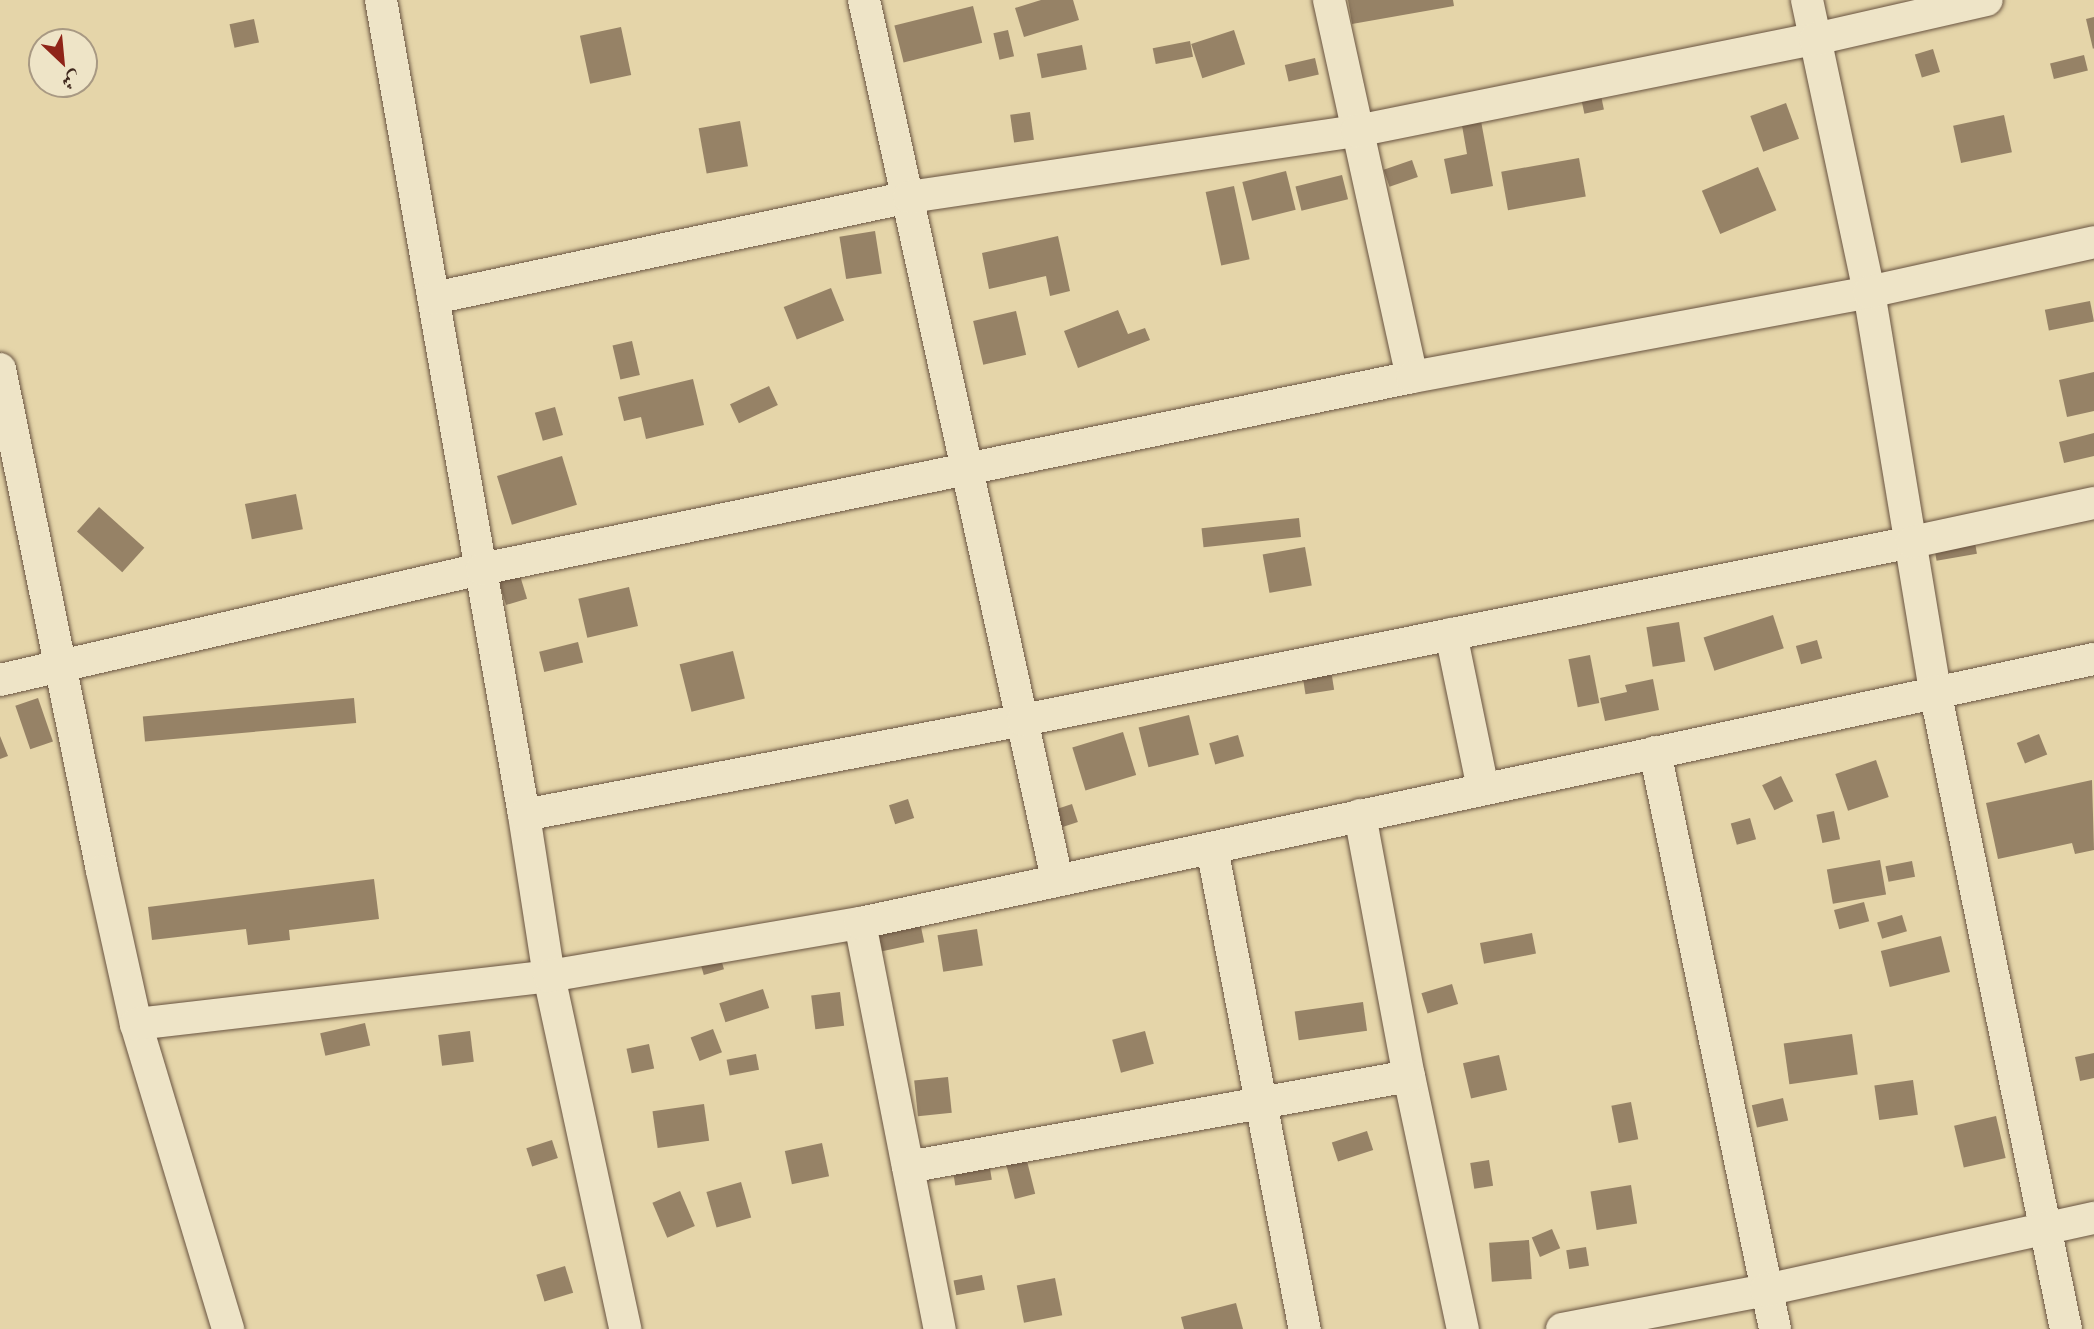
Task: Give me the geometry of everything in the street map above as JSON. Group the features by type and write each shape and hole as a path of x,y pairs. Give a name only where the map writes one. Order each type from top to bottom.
{"street":[{"path":"382,0 482,569 549,976 625,1329"},
{"path":"864,0 1057,879"},
{"path":"1329,0 1412,377"},
{"path":"1807,0 1869,292 1936,691 2066,1329"},
{"path":"434,298 909,197 1357,131 1815,39 1987,0"},
{"path":"0,680 482,569 1412,377 1869,292 2094,242"},
{"path":"0,369 4,411 136,1024 228,1329"},
{"path":"524,815 1023,720 2094,503"},
{"path":"1451,634 1483,789"},
{"path":"136,1024 549,976 860,923 2094,659"},
{"path":"1655,752 1774,1329"},
{"path":"1360,815 1409,1076 1463,1329"},
{"path":"1212,848 1305,1329"},
{"path":"860,923 940,1329"},
{"path":"908,1167 1409,1076"},
{"path":"1562,1329 1766,1290 2094,1217"}],"building":[{"path":"1041,0 1073,0 1079,20 1024,37 1015,8"},
{"path":"1348,0 1453,0 1454,6 1352,24"},
{"path":"973,6 982,43 904,62 894,26"},
{"path":"2094,17 2094,48 2093,49 2086,19"},
{"path":"254,19 259,42 235,48 230,24"},
{"path":"621,27 631,75 590,84 580,36"},
{"path":"1008,30 1014,56 999,60 993,33"},
{"path":"1234,30 1245,64 1202,78 1191,44"},
{"path":"1190,41 1193,57 1156,64 1153,48"},
{"path":"1082,45 1087,70 1042,78 1037,54"},
{"path":"1933,49 1940,72 1922,78 1915,55"},
{"path":"2084,55 2088,71 2054,79 2050,63"},
{"path":"1315,58 1319,75 1289,82 1285,65"},
{"path":"1600,91 1604,110 1584,114 1580,95"},
{"path":"1786,103 1799,139 1763,152 1750,116"},
{"path":"1479,110 1493,186 1451,194 1444,159 1467,154 1460,114"},
{"path":"1030,112 1034,140 1014,143 1010,115"},
{"path":"2004,115 2012,152 1961,163 1953,126"},
{"path":"740,121 748,166 707,174 699,128"},
{"path":"1579,158 1586,196 1508,210 1501,172"},
{"path":"1412,160 1418,177 1389,187 1384,170"},
{"path":"1758,167 1776,210 1720,234 1702,191"},
{"path":"1286,171 1296,210 1252,221 1242,182"},
{"path":"1342,175 1348,199 1301,211 1295,187"},
{"path":"1234,186 1250,259 1221,265 1206,192"},
{"path":"875,231 882,273 846,279 839,237"},
{"path":"1058,236 1070,291 1050,296 1046,276 989,289 982,253"},
{"path":"831,288 844,320 797,340 784,307"},
{"path":"2090,301 2094,322 2049,330 2045,310"},
{"path":"1118,310 1128,334 1145,328 1150,340 1078,368 1064,331"},
{"path":"1016,311 1026,355 983,365 973,321"},
{"path":"632,341 640,375 620,380 613,345"},
{"path":"2094,372 2094,411 2067,417 2059,380"},
{"path":"693,379 704,425 646,439 641,417 624,421 618,397"},
{"path":"769,386 778,405 739,423 730,404"},
{"path":"555,407 563,435 543,441 535,413"},
{"path":"2094,433 2094,456 2064,463 2059,442"},
{"path":"562,456 577,505 512,525 497,476"},
{"path":"296,494 303,529 252,539 245,504"},
{"path":"99,507 144,548 122,572 77,532"},
{"path":"1299,518 1301,537 1204,547 1202,528"},
{"path":"1974,537 1977,554 1937,561 1934,544"},
{"path":"1305,547 1312,585 1269,593 1263,554"},
{"path":"518,569 527,599 506,605 497,575"},
{"path":"629,587 638,626 587,638 578,599"},
{"path":"1773,615 1784,648 1714,671 1704,638"},
{"path":"1679,622 1685,662 1653,667 1646,627"},
{"path":"1817,640 1822,658 1801,664 1796,646"},
{"path":"578,642 583,662 544,672 539,652"},
{"path":"733,651 745,699 691,712 680,664"},
{"path":"1590,655 1599,703 1578,707 1568,659"},
{"path":"1331,670 1334,690 1305,694 1302,675"},
{"path":"1653,679 1659,710 1605,721 1600,698 1627,692 1625,685"},
{"path":"38,698 53,741 30,749 15,706"},
{"path":"354,698 356,723 145,741 143,716"},
{"path":"1189,715 1199,755 1148,767 1139,728"},
{"path":"1123,732 1136,775 1085,791 1072,747"},
{"path":"2039,734 2047,754 2025,763 2017,743"},
{"path":"1238,735 1244,756 1215,764 1209,743"},
{"path":"0,736 8,756 0,759"},
{"path":"1876,760 1889,797 1848,811 1835,774"},
{"path":"1781,776 1793,801 1774,810 1762,785"},
{"path":"2092,780 2094,850 2075,854 2072,843 1998,859 1986,803"},
{"path":"908,799 914,818 895,824 889,805"},
{"path":"1072,804 1078,822 1051,831 1045,813"},
{"path":"1834,811 1840,839 1822,843 1816,815"},
{"path":"1750,818 1756,839 1737,845 1731,824"},
{"path":"1880,860 1886,894 1833,904 1827,869"},
{"path":"1912,861 1915,877 1889,882 1885,866"},
{"path":"374,879 379,919 289,930 290,940 248,945 246,929 152,940 148,907"},
{"path":"1864,902 1869,921 1839,929 1834,910"},
{"path":"918,913 924,942 882,951 876,922"},
{"path":"1902,915 1907,931 1882,939 1877,923"},
{"path":"977,929 983,966 943,972 937,935"},
{"path":"1532,933 1536,954 1484,964 1480,943"},
{"path":"1941,936 1950,972 1890,987 1881,951"},
{"path":"719,952 724,969 704,975 699,958"},
{"path":"1452,984 1458,1004 1428,1013 1421,993"},
{"path":"763,989 769,1008 725,1022 719,1003"},
{"path":"840,992 844,1026 815,1029 811,996"},
{"path":"1363,1002 1367,1031 1299,1040 1295,1012"},
{"path":"365,1023 370,1045 325,1056 320,1033"},
{"path":"713,1029 722,1052 700,1061 691,1038"},
{"path":"470,1031 474,1062 442,1066 438,1035"},
{"path":"1145,1031 1154,1064 1121,1073 1112,1040"},
{"path":"1852,1034 1858,1075 1789,1084 1784,1044"},
{"path":"649,1044 654,1068 632,1073 627,1049"},
{"path":"2094,1053 2094,1078 2080,1081 2075,1057"},
{"path":"756,1054 759,1070 730,1075 727,1060"},
{"path":"1499,1055 1507,1090 1471,1098 1463,1063"},
{"path":"948,1077 952,1113 918,1116 914,1081"},
{"path":"1913,1080 1918,1115 1879,1120 1874,1085"},
{"path":"1783,1098 1788,1120 1757,1128 1752,1105"},
{"path":"1631,1102 1638,1139 1619,1143 1611,1106"},
{"path":"704,1104 709,1141 658,1148 653,1111"},
{"path":"1996,1116 2006,1158 1964,1168 1954,1126"},
{"path":"1367,1131 1373,1150 1338,1161 1332,1142"},
{"path":"552,1140 558,1158 532,1166 526,1148"},
{"path":"822,1143 829,1176 792,1184 785,1151"},
{"path":"1026,1157 1035,1194 1015,1199 1006,1162"},
{"path":"1489,1160 1493,1186 1474,1189 1470,1163"},
{"path":"989,1162 992,1180 955,1186 952,1168"},
{"path":"741,1182 751,1218 717,1227 706,1192"},
{"path":"1631,1185 1637,1224 1597,1230 1591,1191"},
{"path":"680,1191 695,1226 667,1238 652,1203"},
{"path":"1552,1229 1560,1248 1540,1257 1532,1238"},
{"path":"1529,1240 1532,1279 1492,1282 1489,1243"},
{"path":"1586,1247 1589,1266 1569,1269 1566,1250"},
{"path":"565,1266 573,1293 544,1302 536,1275"},
{"path":"982,1275 985,1290 956,1295 954,1281"},
{"path":"1055,1278 1062,1315 1024,1323 1017,1285"},
{"path":"1236,1303 1243,1329 1184,1329 1181,1317"}]}
